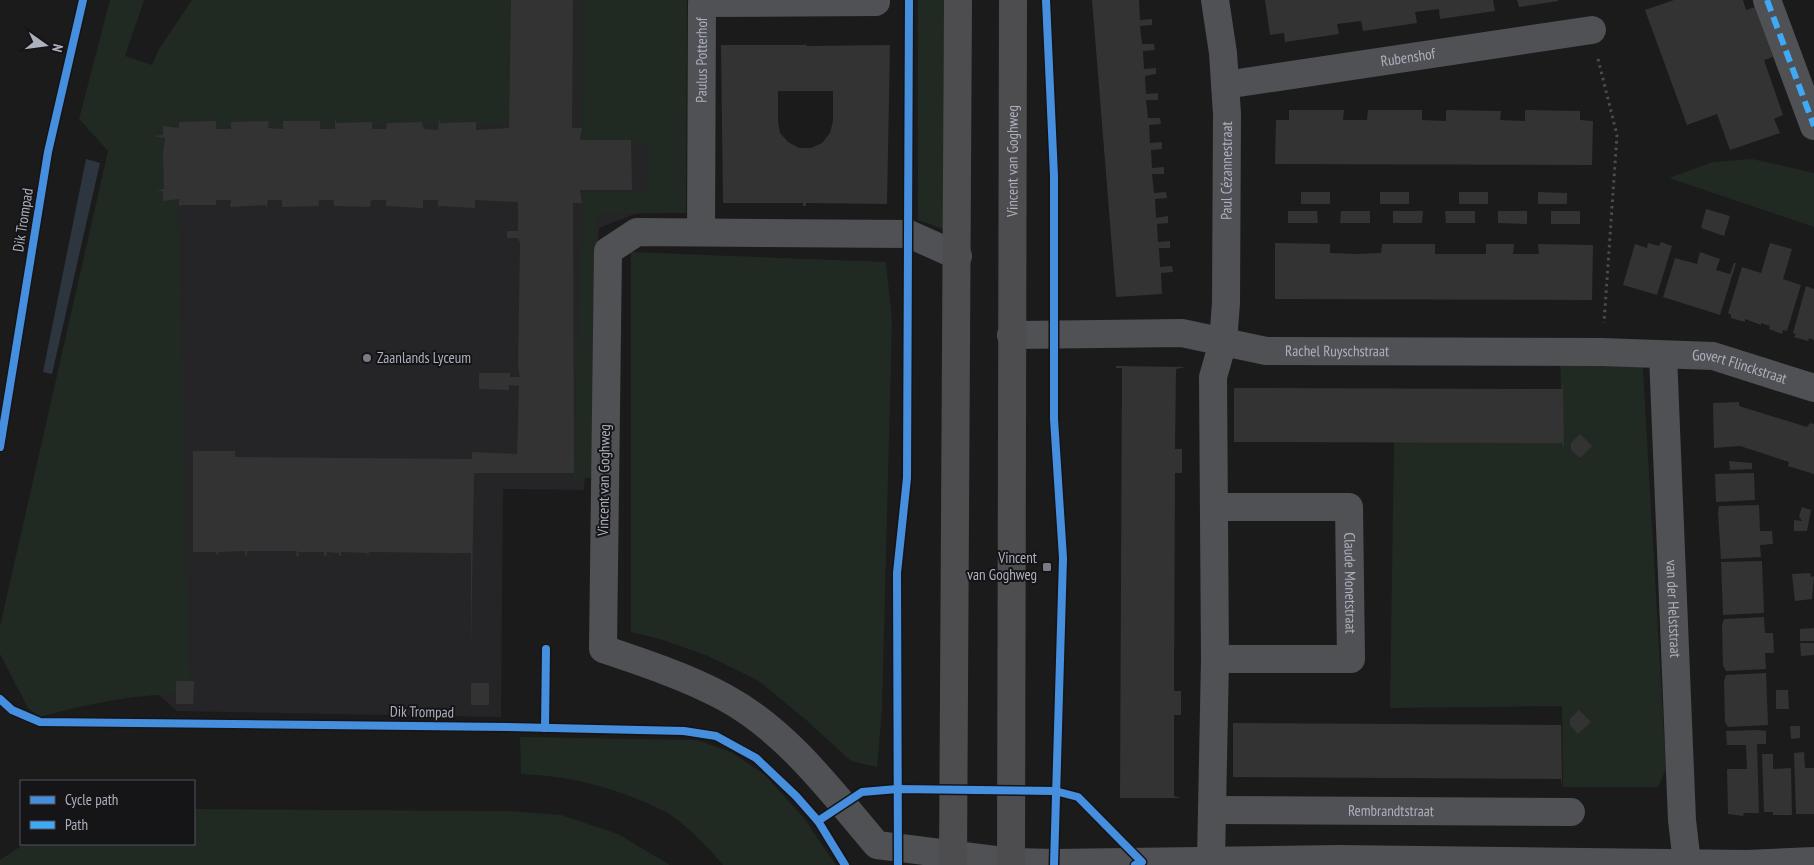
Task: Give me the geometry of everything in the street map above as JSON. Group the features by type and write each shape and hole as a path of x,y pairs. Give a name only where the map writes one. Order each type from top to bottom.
{"main road":[{"path":"953,860 958,0"},
{"name":"Vincent van Goghweg","path":"1011,863 1013,0"}],"street":[{"name":"Paul Cézannestraat","path":"1215,0 1225,85 1226,303 1223,342"},
{"path":"1767,0 1814,126"},
{"name":"Paulus Potterhof","path":"701,232 702,3 876,2"},
{"name":"Rubenshof","path":"1225,85 1592,30"},
{"name":"Vincent van Goghweg","path":"958,256 908,234 638,232 608,251 603,649 637,660 724,697 762,722 801,757 877,844 953,860 1011,863"},
{"name":"Rachel Ruyschstraat","path":"1011,335 1182,333 1266,350 1602,352 1664,355"},
{"path":"1211,860 1215,659 1214,377 1223,342"},
{"name":"Govert Flinckstraat","path":"1664,355 1713,356 1814,388"},
{"name":"van der Helststraat","path":"1664,355 1682,810 1687,863"},
{"name":"Claude Monetstraat","path":"1214,507 1350,507 1351,658 1215,659"},
{"name":"Rembrandtstraat","path":"1212,810 1571,812"},
{"path":"1011,863 1211,860 1747,864 1814,861"}],"path":[{"path":"1592,30 1617,136 1602,352"}],"shaded area":[{"path":"110,0 144,0 125,56 152,65 159,49 192,0 522,0 519,124 173,128 178,186 189,665 192,694 134,697 77,707 40,717 28,708 0,654 0,626 108,151 79,119"},
{"name":"Zaanlands Lyceum","path":"276,0 625,0 673,199 599,228 584,490 503,489 501,717 177,711 146,684 140,114"},
{"path":"582,0 687,0 686,213 597,214 594,477 573,481 583,192 647,192 649,145 581,144"},
{"path":"918,0 944,0 943,229 918,220"},
{"path":"86,159 100,163 52,374 43,372"},
{"path":"1752,159 1814,173 1814,227 1669,178 1713,162"},
{"path":"631,252 886,262 892,321 882,710 877,767 851,761 759,681 708,656 660,639 631,632"},
{"path":"1642,352 1666,769 1658,787 1563,787 1562,706 1390,708 1394,442 1562,440 1560,353"},
{"path":"520,737 697,740 731,752 765,775 803,817 836,865 723,865 678,820 647,803 586,782 521,774"},
{"path":"195,809 507,811 561,815 618,834 670,865 0,865 0,860 22,845 195,845"}],"building":[{"path":"511,0 573,0 572,128 582,128 580,140 631,140 632,190 580,190 582,203 573,203 574,473 474,473 471,650 471,553 450,553 451,556 449,553 369,552 368,556 367,553 341,552 341,556 339,556 339,553 327,552 326,556 324,556 324,552 298,552 299,556 296,556 297,551 247,551 245,556 245,551 218,552 218,556 215,552 193,552 193,451 235,451 235,457 472,459 472,452 517,454 519,386 509,385 509,390 479,389 479,373 510,373 510,377 520,377 518,367 520,243 518,238 507,238 507,231 518,231 518,202 475,200 475,208 440,206 438,208 438,200 423,200 423,208 421,208 386,206 386,200 371,200 370,207 334,206 334,200 319,200 318,211 318,206 282,207 282,200 268,200 266,211 266,205 230,207 231,200 216,200 216,205 181,205 179,207 179,199 163,201 163,191 155,191 164,189 163,154 165,138 153,136 163,135 163,126 179,128 179,122 216,121 216,129 231,129 231,122 269,121 268,128 283,129 283,121 320,121 320,129 335,129 335,118 337,123 372,122 372,129 386,129 387,123 422,122 424,129 438,130 439,119 440,123 476,122 476,130 509,128"},
{"path":"1092,0 1139,0 1140,20 1152,19 1152,25 1140,26 1142,44 1154,44 1155,50 1143,51 1144,69 1156,68 1156,74 1145,76 1146,94 1158,93 1158,100 1146,100 1148,118 1160,118 1161,124 1149,125 1150,143 1162,142 1162,149 1151,150 1152,168 1164,167 1164,174 1152,174 1154,193 1166,192 1167,198 1155,199 1156,218 1168,216 1168,223 1157,224 1158,242 1170,241 1170,248 1159,248 1160,267 1172,266 1173,272 1161,273 1162,294 1116,297"},
{"path":"1265,0 1493,0 1495,11 1440,19 1439,9 1415,12 1417,23 1363,31 1361,21 1337,24 1339,34 1285,42 1284,33 1270,35"},
{"path":"1517,0 1558,0 1558,1 1519,7"},
{"path":"1674,0 1743,0 1746,10 1755,7 1773,57 1764,60 1783,115 1774,119 1780,133 1730,150 1717,114 1687,125 1645,10"},
{"path":"804,43 807,46 890,45 887,204 806,203 806,206 803,206 803,203 723,203 721,45 805,45","holes":["778,91 833,91 833,121 830,133 822,143 811,148 799,148 788,142 780,133"]},
{"path":"1289,110 1344,110 1343,120 1367,120 1368,110 1422,110 1422,120 1446,121 1446,110 1501,111 1500,120 1525,121 1525,110 1580,111 1580,120 1593,121 1592,165 1275,164 1276,120 1289,120"},
{"path":"1301,192 1330,192 1330,204 1301,204"},
{"path":"1380,192 1409,192 1409,204 1380,204"},
{"path":"1459,192 1488,192 1488,204 1459,204"},
{"path":"1538,192 1567,193 1567,204 1538,204"},
{"path":"1706,209 1730,216 1724,236 1701,228"},
{"path":"1288,211 1317,211 1318,223 1288,223"},
{"path":"1341,211 1370,211 1370,223 1340,223"},
{"path":"1393,211 1423,211 1422,223 1393,223"},
{"path":"1445,211 1475,211 1475,223 1446,223"},
{"path":"1498,211 1527,211 1527,224 1498,223"},
{"path":"1551,211 1580,211 1580,224 1551,224"},
{"path":"1661,242 1672,246 1657,295 1623,285 1635,244 1647,248 1648,243 1659,246"},
{"path":"1275,243 1330,244 1330,253 1355,254 1381,253 1382,244 1435,244 1435,254 1486,254 1486,244 1514,244 1513,254 1539,254 1538,244 1593,245 1592,300 1275,299"},
{"path":"1770,243 1792,249 1783,279 1801,285 1787,331 1783,330 1782,334 1769,329 1770,326 1761,323 1761,325 1745,319 1745,322 1731,318 1731,315 1728,313 1742,267 1761,273"},
{"path":"1700,252 1720,259 1716,270 1730,274 1734,263 1736,263 1720,315 1663,297 1675,258 1697,264"},
{"path":"1806,286 1814,289 1814,340 1809,338 1808,341 1794,337 1796,334 1793,333"},
{"path":"1116,366 1186,367 1176,369 1175,449 1182,449 1182,473 1175,473 1174,691 1181,691 1181,715 1174,715 1174,796 1181,798 1120,798 1122,368 1116,368"},
{"path":"1563,381 1564,448 1562,443 1234,442 1234,388 1562,389"},
{"path":"1739,402 1739,406 1807,427 1810,423 1814,424 1814,474 1788,466 1789,462 1740,446 1714,448 1713,403"},
{"path":"1580,434 1592,446 1580,458 1571,450 1571,443"},
{"path":"1729,461 1752,463 1752,469 1730,470"},
{"path":"1754,473 1755,500 1716,502 1715,474"},
{"path":"1759,505 1760,531 1772,531 1773,544 1760,545 1761,557 1721,559 1719,506"},
{"path":"1802,507 1811,510 1807,531 1794,531 1794,520 1802,521 1799,516"},
{"path":"1762,561 1764,613 1723,615 1721,562"},
{"path":"1810,573 1811,577 1814,576 1812,599 1795,601 1792,574"},
{"path":"1764,617 1765,633 1773,633 1774,653 1765,653 1766,669 1726,671 1723,665 1722,625 1724,619"},
{"path":"1814,628 1814,641 1800,641 1800,629"},
{"path":"1800,643 1814,643 1814,655 1801,656"},
{"path":"1766,673 1768,725 1728,727 1725,722 1724,681 1726,675"},
{"path":"176,681 194,681 193,704 176,704"},
{"path":"471,683 489,683 489,705 471,705"},
{"path":"1776,690 1788,690 1789,709 1776,709"},
{"path":"1579,710 1591,722 1578,734 1570,725 1570,719"},
{"path":"1561,715 1562,787 1561,779 1233,777 1233,723 1561,725"},
{"path":"1790,726 1800,726 1800,738 1791,739"},
{"path":"1726,731 1766,731 1766,744 1757,744 1759,813 1744,813 1743,816 1728,814 1727,769 1747,769 1746,745 1727,745"},
{"path":"1804,752 1805,768 1814,768 1814,814 1796,814 1794,753"},
{"path":"1762,754 1773,754 1773,769 1791,768 1792,815 1773,815 1773,812 1764,812"}],"marked path":[{"path":"1767,0 1814,126"}],"cycle path":[{"name":"Dik Trompad","path":"0,447 48,152 83,0"},
{"path":"898,865 897,573 907,478 909,0"},
{"path":"1046,0 1054,176 1054,419 1063,558 1054,865"},
{"path":"545,728 546,649"},
{"name":"Dik Trompad","path":"0,699 12,710 40,722 506,727 684,731 716,736 756,758 796,796 818,821 845,865"},
{"path":"818,821 862,792 897,789 1055,791 1078,797 1142,862 1135,865"}],"place":[{"name":"Zaanlands Lyceum","path":"367,358"},
{"name":"Vincent van Goghweg","path":"1047,567"}]}
